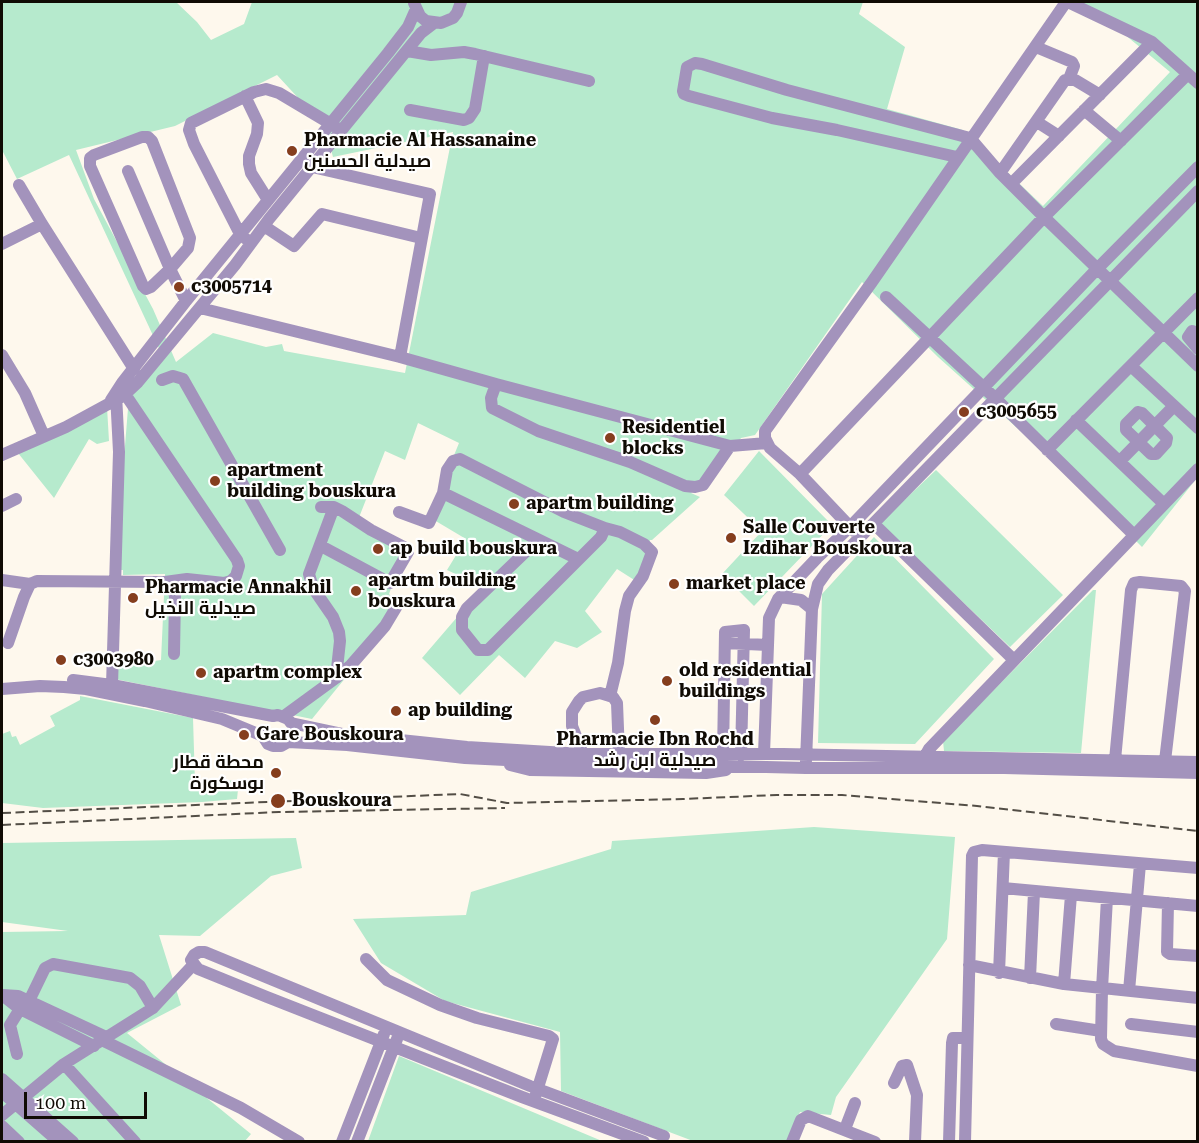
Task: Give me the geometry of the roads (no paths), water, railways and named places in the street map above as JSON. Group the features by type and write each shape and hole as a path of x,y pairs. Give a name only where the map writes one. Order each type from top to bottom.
{"street":[{"path":"415,5 420,16 434,23 441,23 453,18 461,2"},
{"path":"860,537 767,443 764,435 769,423 872,282 970,138 1067,2 1152,42 1197,83"},
{"path":"112,685 119,452 118,395 134,369 186,301 402,35 408,27 415,5"},
{"path":"2,455 66,427 118,395 159,357 421,33 434,23"},
{"path":"1011,184 1152,42"},
{"path":"1036,47 1072,62 1074,66 1070,79"},
{"path":"407,51 431,55 464,52 589,81"},
{"path":"410,110 464,120 469,118 475,109 484,56"},
{"path":"957,158 837,130 772,118 689,96 683,91 687,67 695,63 702,64 787,90 970,138 1000,173 1197,366"},
{"path":"800,474 1044,217 1188,74"},
{"path":"1000,173 1064,82 1070,79 1075,80 1100,95"},
{"path":"251,244 240,234 194,144 189,126 196,119 245,96 262,90 271,90 343,130"},
{"path":"245,96 258,123 249,164 251,173 268,200"},
{"path":"1084,110 1121,141"},
{"path":"1037,122 1059,136"},
{"path":"142,137 148,137 152,141 190,238 188,248 170,269 151,287 146,289 143,286 90,166 92,156 142,137"},
{"path":"312,167 430,194 400,357"},
{"path":"764,754 769,618 780,597 1197,167"},
{"path":"128,171 186,301"},
{"path":"19,184 134,369"},
{"path":"806,761 812,609 818,584 860,537 1197,191"},
{"path":"264,226 294,246 322,214 421,238"},
{"path":"2,244 42,224"},
{"path":"886,297 995,398 1134,535"},
{"path":"1047,450 1197,298"},
{"path":"200,308 400,357 730,446 767,443"},
{"path":"1197,333 1191,331 1188,337 1197,350"},
{"path":"2,355 25,393 44,436"},
{"path":"159,357 168,378 183,379 280,550"},
{"path":"1131,366 1197,428"},
{"path":"496,384 490,403 495,409 538,430 630,462 686,486 703,486 730,446"},
{"path":"2,580 30,584 37,581 115,583 187,579 224,583 236,576 239,566 237,560 118,395"},
{"path":"1120,461 1174,406"},
{"path":"1141,412 1167,440 1156,454 1151,454 1138,442 1125,427 1135,415 1141,412"},
{"path":"1076,420 1164,504"},
{"path":"399,512 429,523 443,493 447,470 453,461 460,459 564,512 644,544 652,552 643,576 629,596 610,696"},
{"path":"924,758 929,749 1197,469"},
{"path":"443,493 578,559"},
{"path":"2,506 16,499"},
{"path":"321,507 334,507 404,547 408,552 390,583 321,546"},
{"path":"334,507 309,578 313,588 333,617 339,632 336,678"},
{"path":"874,524 1014,660"},
{"path":"538,540 485,589 462,617 462,630 478,650 485,651 492,645 601,537 605,528"},
{"path":"165,582 170,585 175,595 174,654"},
{"path":"1115,760 1131,590 1134,584 1140,582 1181,586 1185,591 1165,761"},
{"path":"8,643 30,584"},
{"path":"780,597 801,600 812,609"},
{"path":"400,601 379,634 336,678 282,718 265,721 262,728 266,741 273,746 281,746 288,742 347,745 492,759 530,770 706,773 722,771 739,760 764,754 806,761 924,758 1197,762"},
{"path":"723,755 725,643 768,645"},
{"path":"739,760 743,645"},
{"path":"2,681 62,679 112,685 282,718 344,734 537,752 723,755 739,760 1197,773"},
{"path":"2,689 40,686 110,693 207,715 263,736"},
{"path":"583,754 571,720 579,701 588,695 600,693 616,700 619,709 619,753"},
{"path":"282,718 293,731 288,742"},
{"path":"965,1142 972,856 978,850 1197,868"},
{"path":"999,973 1004,852"},
{"path":"1129,991 1140,864"},
{"path":"1003,888 1197,906"},
{"path":"1030,978 1034,892"},
{"path":"1064,984 1071,895"},
{"path":"1107,898 1102,989 1101,1039 1103,1044 1114,1051 1197,1066"},
{"path":"1168,903 1167,952 1197,956"},
{"path":"644,1142 619,1137 536,1095 400,1032 205,952 199,952 191,960 198,969 394,1046 536,1095 667,1140"},
{"path":"366,958 387,980 440,1005 553,1039 536,1095"},
{"path":"17,1054 10,1025 25,1005 45,968 53,964 130,978 140,986 153,1008"},
{"path":"2,1115 64,1064 153,1008 194,965"},
{"path":"969,965 999,973 1064,984 1197,998"},
{"path":"2,995 14,995 25,1005 241,1108 298,1142"},
{"path":"303,1010 309,996"},
{"path":"1056,1024 1101,1031"},
{"path":"1131,1024 1197,1032"},
{"path":"342,1142 387,1027"},
{"path":"357,1142 400,1032"},
{"path":"949,1142 953,1038 968,1038"},
{"path":"64,1064 135,1142"},
{"path":"894,1083 902,1066 908,1065 917,1095 915,1142"},
{"path":"2,1079 19,1101 59,1142"},
{"path":"2,1092 19,1101 73,1142"},
{"path":"845,1129 855,1103"},
{"path":"792,1142 801,1120 806,1116 845,1129 869,1141"},
{"path":"2,1126 19,1142"}],"railway":[{"path":"2,813 460,794 507,803 842,795 977,806 1198,831"},
{"path":"2,825 279,812 505,808"}],"place":[{"name":"Pharmacie Al Hassanaine صيدلية الحسنين","path":"292,151"},
{"name":"c3005714","path":"179,287"},
{"name":"c3005655","path":"964,412"},
{"name":"Residentiel blocks","path":"610,438"},
{"name":"apartment building bouskura","path":"215,481"},
{"name":"apartm building","path":"514,504"},
{"name":"Salle Couverte Izdihar Bouskoura","path":"731,538"},
{"name":"ap build bouskura","path":"378,549"},
{"name":"market place","path":"674,584"},
{"name":"apartm building bouskura","path":"356,591"},
{"name":"Pharmacie Annakhil صيدلية النخيل","path":"133,598"},
{"name":"c3003980","path":"61,660"},
{"name":"apartm complex","path":"201,673"},
{"name":"old residential buildings","path":"667,681"},
{"name":"ap building","path":"396,711"},
{"name":"Pharmacie Ibn Rochd صيدلية ابن رشد","path":"655,720"},
{"name":"Gare Bouskoura","path":"244,735"},
{"name":"محطة قطار بوسكورة","path":"276,773"},
{"name":"Bouskoura","path":"278,801"}]}
